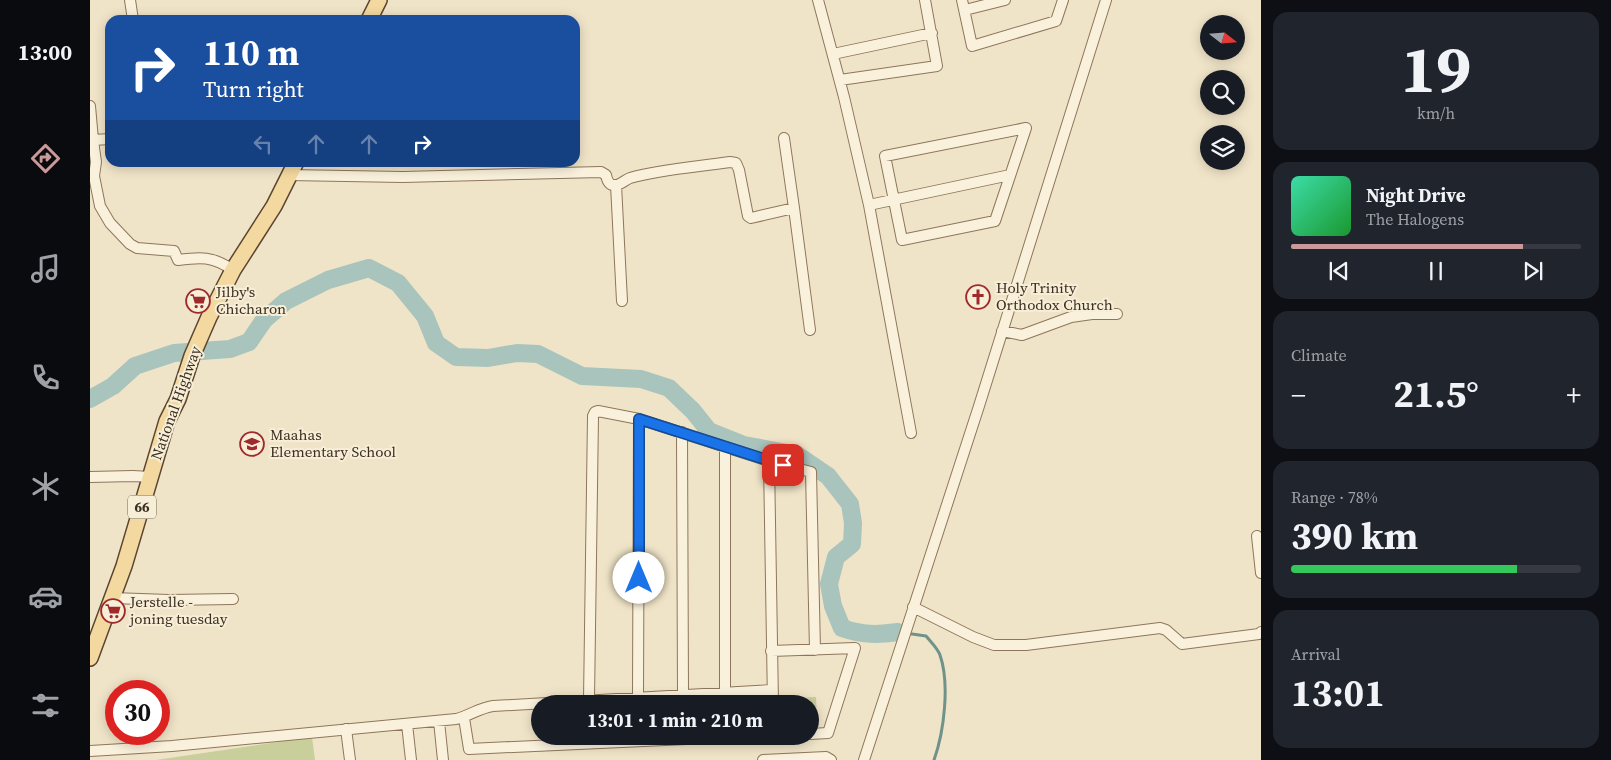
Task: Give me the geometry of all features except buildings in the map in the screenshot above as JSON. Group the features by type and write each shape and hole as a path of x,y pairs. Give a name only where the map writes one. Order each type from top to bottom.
{"main road":[{"path":"372,15 379,0"},
{"name":"National Highway","path":"90,658 124,566 167,421 178,399 192,356 233,270 274,206 292,169"}],"street":[{"path":"130,0 132,15"},
{"path":"818,0 840,80 869,205 911,433"},
{"path":"840,80 937,66 925,0"},
{"path":"1005,0 963,5 972,46 1056,22 1063,0"},
{"path":"864,760 1106,0"},
{"path":"833,54 932,33"},
{"path":"90,106 96,162 92,176 100,206 110,223 130,244 137,248 174,251 178,260 205,257 222,263 233,270"},
{"path":"1026,128 1010,175 995,221 902,240 885,156 1026,128"},
{"path":"784,138 810,330"},
{"path":"93,140 105,139"},
{"path":"292,169 403,177 601,172 606,175 611,185 616,185 628,179 730,162 736,163 739,170 748,216 752,218 794,208"},
{"path":"869,205 1010,175"},
{"path":"616,185 622,301"},
{"path":"1002,331 1022,334 1071,317 1092,314 1118,314"},
{"path":"589,695 593,416 598,411 639,419 769,461 811,472 815,650"},
{"path":"638,695 639,419"},
{"path":"682,432 683,694"},
{"path":"725,692 726,447"},
{"path":"769,461 772,695"},
{"path":"90,477 150,477"},
{"path":"1257,536 1261,573"},
{"path":"112,598 170,600 232,599"},
{"path":"913,608 994,645 1026,645 1160,628 1166,630 1182,644 1259,634 1261,632"},
{"path":"771,652 855,648 828,733 819,734"},
{"path":"672,695 772,690"},
{"path":"90,751 172,746 439,721 464,718 478,710 493,706 531,704"},
{"path":"464,718 469,749 556,745"},
{"path":"439,721 443,760"},
{"path":"407,724 411,760"},
{"path":"346,729 350,760"},
{"path":"763,760 826,757 831,760"}],"green space":[{"path":"312,737 315,760 156,760"}],"waterway":[{"path":"90,399 113,386 135,366 174,353 230,349 249,342 264,320 286,301 328,280 369,268 398,283 425,316 436,343 456,357 488,358 517,353 538,354 582,376 641,379 669,388 693,411 709,431 744,445 797,455 828,476 850,504 853,523 852,544 836,557 829,584 833,606 842,628 870,634 898,632"},
{"path":"898,632 926,636 940,655 945,680 945,694 941,736 934,760"}],"place":[{"name":"Holy Trinity Orthodox Church","path":"978,297"},
{"name":"Jilby's Chicharon","path":"198,301"},
{"name":"Maahas Elementary School","path":"252,444"},
{"name":"Jerstelle - joning tuesday","path":"113,611"}],"route":[{"path":"639,578 639,419 783,465"}]}
